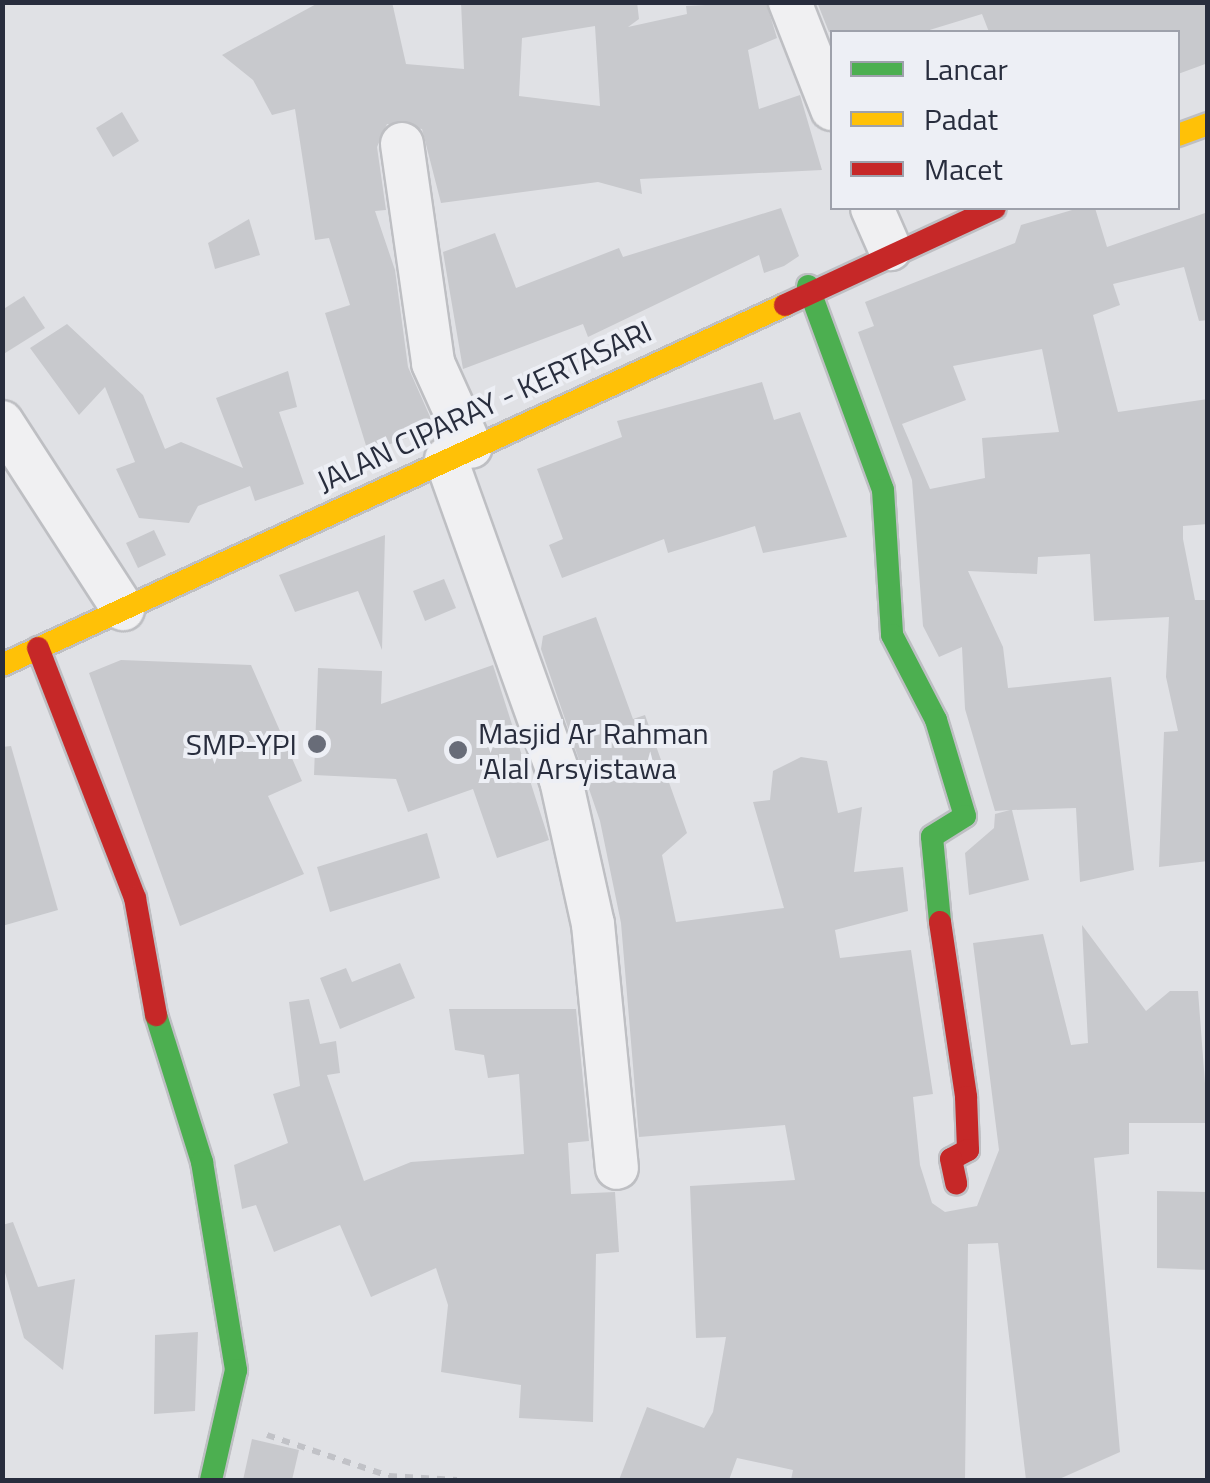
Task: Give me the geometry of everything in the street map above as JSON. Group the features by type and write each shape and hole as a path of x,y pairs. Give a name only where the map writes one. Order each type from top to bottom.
{"street":[{"path":"790,2 830,104"},
{"path":"1180,133 1208,124"},
{"path":"402,144 433,363 561,780 593,924 617,1168"},
{"path":"873,210 890,250"},
{"name":"JALAN CIPARAY - KERTASARI","path":"2,664 808,286 990,210"},
{"path":"808,286 883,490 893,540 892,635 936,720 966,816 932,837 951,1039 966,1096 968,1150 951,1159 956,1183"},
{"path":"2,422 123,609"},
{"path":"38,648 108,818 194,1128 234,1321 227,1426 211,1480"}],"path":[{"path":"227,1426 389,1476 457,1480"}],"building":[{"path":"320,2 392,2 406,64 464,69 461,2 637,2 639,19 628,27 687,14 686,6 766,2 777,38 748,50 759,109 800,95 822,170 640,179 642,194 598,182 441,203 422,129 387,124 377,147 386,210 375,211 395,270 408,367 435,428 368,452 325,313 350,305 329,238 315,240 295,109 272,115 253,80 222,55","holes":["595,26 600,106 519,96 522,38"]},
{"path":"817,2 1208,2 1208,63 1180,73 1180,30 988,30 982,14 930,30 829,32"},
{"path":"122,112 139,141 113,157 96,128"},
{"path":"781,208 799,256 784,266 764,273 759,255 588,337 583,324 463,369 443,252 495,233 516,288 619,248 623,257"},
{"path":"1072,210 1096,210 1107,247 1208,212 1208,320 1199,321 1184,267 1113,284 1120,305 1093,315 1118,412 1208,399 1208,524 1183,526 1183,539 1195,600 1208,600 1208,861 1159,867 1164,732 1178,731 1166,677 1169,617 1094,621 1090,554 1038,557 1037,574 968,571 1003,647 1008,688 1111,677 1134,870 1080,882 1076,808 1012,810 1029,880 969,895 965,853 994,828 995,814 1010,810 995,811 965,709 962,647 939,657 923,626 912,480 858,332 874,326 865,302 1015,243 1021,225","holes":["1042,349 1059,432 982,438 985,478 930,489 902,424 966,400 953,366"]},
{"path":"249,219 260,255 215,269 208,243"},
{"path":"24,296 45,328 2,355 2,310"},
{"path":"67,324 143,395 165,449 181,442 243,468 216,398 288,371 297,407 279,412 304,484 255,501 250,486 198,506 189,523 139,518 116,469 135,462 105,387 79,415 30,348"},
{"path":"762,382 774,420 800,412 847,537 763,553 755,526 668,553 664,539 562,578 549,545 563,539 537,469 622,437 617,421"},
{"path":"154,530 166,555 138,568 126,543"},
{"path":"385,535 382,650 358,591 295,612 279,575"},
{"path":"444,579 456,608 425,621 413,591"},
{"path":"596,617 633,719 645,715 687,833 662,855 676,922 784,908 753,802 770,800 773,771 801,757 827,761 838,813 862,807 854,872 903,867 908,911 835,930 840,958 911,950 933,1094 913,1097 920,1165 932,1203 945,1212 977,1206 999,1150 973,943 1043,934 1071,1045 1088,1043 1082,925 1146,1011 1170,991 1198,991 1208,1123 1129,1123 1129,1154 1094,1158 1120,1452 1057,1480 1026,1480 998,1243 968,1244 965,1480 791,1480 793,1470 737,1458 729,1480 619,1480 647,1407 704,1428 713,1412 726,1337 696,1338 690,1186 795,1180 785,1125 639,1137 621,923 600,821 541,649 543,636"},
{"path":"121,660 251,665 302,781 268,796 304,874 180,926 89,673"},
{"name":"Masjid Ar Rahman 'Alal Arsyistawa","path":"493,665 549,840 497,858 473,789 408,812 396,779 314,775 318,668 382,671 381,704"},
{"path":"11,746 58,910 2,926 2,747"},
{"path":"427,833 440,878 330,912 317,867"},
{"path":"400,963 415,998 340,1029 320,978 346,968 352,982"},
{"path":"309,999 320,1044 336,1041 340,1073 327,1075 364,1181 411,1162 524,1154 519,1074 488,1078 484,1055 455,1050 449,1009 576,1009 589,1141 568,1143 571,1194 615,1192 619,1252 596,1254 593,1422 519,1418 521,1385 441,1372 448,1305 436,1268 371,1297 340,1225 274,1252 256,1205 242,1209 234,1165 288,1143 273,1094 300,1086 289,1002"},
{"path":"1157,1191 1208,1192 1208,1270 1157,1268"},
{"path":"13,1222 38,1287 75,1279 63,1370 24,1338 2,1262 2,1225"},
{"path":"198,1332 195,1411 154,1414 155,1335"},
{"path":"252,1439 299,1450 292,1480 243,1480"}],"traffic: fast":[{"path":"808,286 883,490 892,635 936,720 965,816 932,837 940,922"},
{"path":"156,1015 202,1162 236,1370 211,1480"}],"traffic: slow":[{"path":"1180,134 1208,124"},
{"path":"2,665 785,305"}],"traffic: jam":[{"path":"785,305 991,210"},
{"path":"38,648 135,898 156,1015"},
{"path":"940,922 966,1097 968,1150 951,1159 956,1183"}],"place":[{"name":"SMP-YPI","path":"317,744"},
{"name":"Masjid Ar Rahman 'Alal Arsyistawa","path":"458,750"}]}
